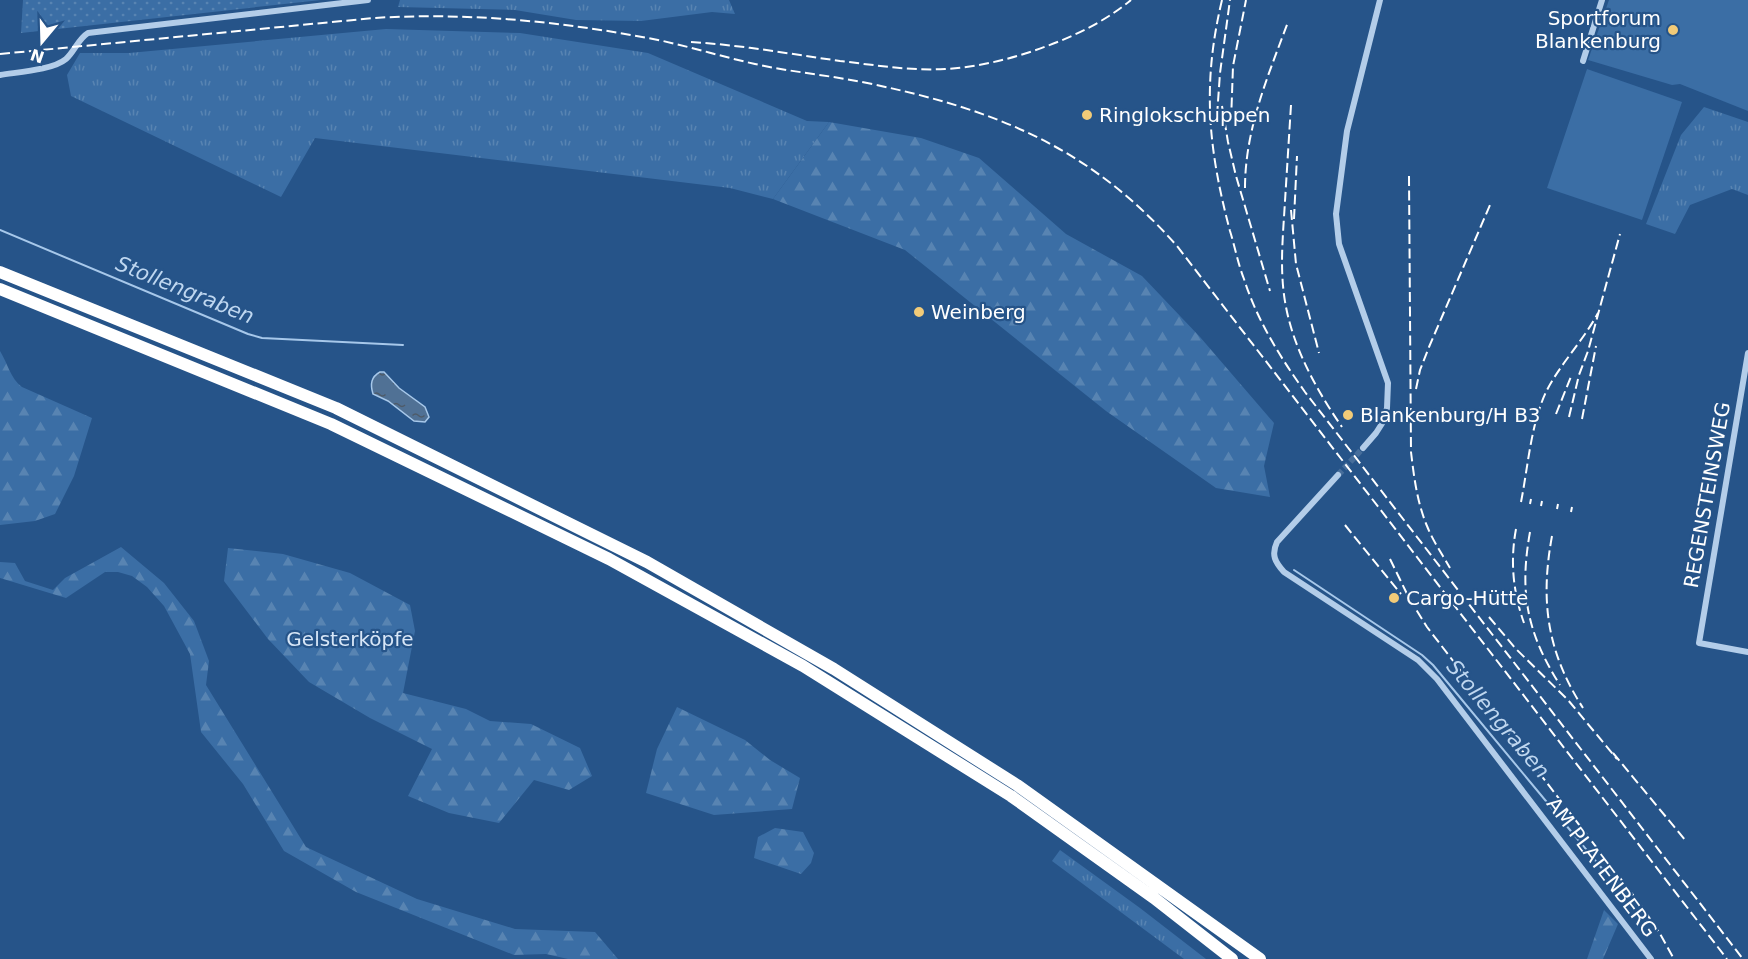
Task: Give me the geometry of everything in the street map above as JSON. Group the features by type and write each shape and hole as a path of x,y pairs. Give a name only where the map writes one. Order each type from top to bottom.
{"highway":[{"path":"0,272 336,408 647,562 834,669 1017,785 1260,959"},
{"path":"0,289 331,424 619,565 803,666 1011,796 1154,898 1232,959"}],"street":[{"path":"0,75 49,66 63,61 88,33 368,0"},
{"path":"1363,448 1383,422 1387,408 1388,383 1339,244 1336,214 1347,131 1380,0"},
{"path":"1583,61 1602,0"},
{"name":"REGENSTEINSWEG","path":"1748,353 1699,643 1748,652"},
{"name":"AM PLATENBERG","path":"1338,475 1285,533 1274,550 1274,558 1284,572 1418,660 1437,679 1651,959"}],"green space":[{"path":"23,0 321,0 21,33"},
{"path":"400,0 729,0 735,14 712,12 641,21 576,20 515,10 398,7"},
{"name":"Sportforum Blankenburg","path":"1609,0 1748,0 1748,111 1680,84 1672,85 1588,60"},
{"path":"386,29 520,33 648,53 807,121 829,122 773,199 730,188 315,138 281,197 71,96 67,75 80,53 129,53"},
{"path":"1587,69 1682,102 1642,220 1547,188"},
{"path":"1704,107 1748,122 1748,195 1732,189 1690,205 1675,234 1646,224 1681,135"},
{"path":"829,122 921,138 979,158 1066,234 1142,276 1200,337 1274,423 1264,466 1270,497 1216,488 1106,411 905,250 773,199"},
{"path":"0,351 12,375 22,387 92,418 74,476 55,514 35,521 0,525"},
{"path":"121,547 164,583 194,621 209,661 206,685 306,847 417,899 515,929 595,932 618,959 568,959 546,954 514,955 356,892 284,851 243,784 201,732 190,654 164,606 147,587 132,576 118,572 105,572 66,598 0,578 0,562 15,563 25,581 53,590 65,578"},
{"name":"Gelsterköpfe","path":"228,548 283,554 350,573 410,605 415,631 403,693 466,709 490,721 531,724 580,748 592,776 569,790 534,780 499,823 449,813 408,796 432,749 370,718 309,682 268,639 224,581"},
{"path":"677,707 745,740 770,760 800,778 792,809 714,815 646,793 657,749"},
{"path":"775,828 803,832 814,853 811,863 801,874 754,858 758,837"},
{"path":"1060,850 1206,959 1184,959 1052,861"},
{"path":"1604,910 1618,924 1603,959 1587,959"}],"water":[{"path":"380,372 384,372 399,388 425,407 429,417 425,422 414,421 388,401 373,394 372,381"}],"waterway":[{"name":"Stollengraben","path":"0,230 262,338 403,345"},
{"name":"Stollengraben","path":"1294,570 1422,655 1433,665 1624,895"}],"tunnel":[{"path":"1338,475 1363,448"}],"railway":[{"path":"691,42 747,47 892,67 958,68 1010,58 1058,42 1102,20 1131,0"},
{"path":"1222,0 1212,60 1210,88 1213,144 1223,201 1240,267 1249,294 1270,338 1305,392 1743,959"},
{"path":"1217,116 1220,73 1230,0"},
{"path":"1231,122 1233,66 1246,0"},
{"path":"0,54 374,18 446,16 519,20 627,34 768,67 909,92 953,104 1034,136 1072,157 1108,181 1143,211 1177,246 1727,959"},
{"path":"1245,188 1253,124 1288,22"},
{"path":"1291,105 1282,267 1286,307 1301,354 1315,384 1342,427"},
{"path":"1222,106 1236,176 1270,291"},
{"path":"1294,219 1297,156"},
{"path":"1409,176 1411,452 1416,489 1424,517 1432,537 1450,568"},
{"path":"1416,389 1429,347 1490,205"},
{"path":"1291,210 1296,264 1319,353"},
{"path":"1569,417 1620,234"},
{"path":"1521,502 1537,416 1547,390 1598,313"},
{"path":"1582,419 1596,346"},
{"path":"1556,414 1572,374"},
{"path":"1530,504 1531,499"},
{"path":"1541,506 1542,501"},
{"path":"1557,509 1558,504"},
{"path":"1571,512 1572,507"},
{"path":"1345,525 1401,594"},
{"path":"1516,529 1513,553 1514,576 1517,600 1524,623"},
{"path":"1530,532 1525,574 1528,612 1540,648 1560,685"},
{"path":"1552,536 1547,582 1550,625 1561,667 1583,708"},
{"path":"1390,559 1409,598 1427,627 1640,904 1674,959"},
{"path":"1489,617 1516,649 1568,700 1617,759"},
{"path":"1613,753 1686,841"}],"place":[{"name":"Sportforum Blankenburg","path":"1673,30"},
{"name":"Ringlokschuppen","path":"1087,115"},
{"name":"Weinberg","path":"919,312"},
{"name":"Blankenburg/H B3","path":"1348,415"},
{"name":"Cargo-Hütte","path":"1394,598"}]}
